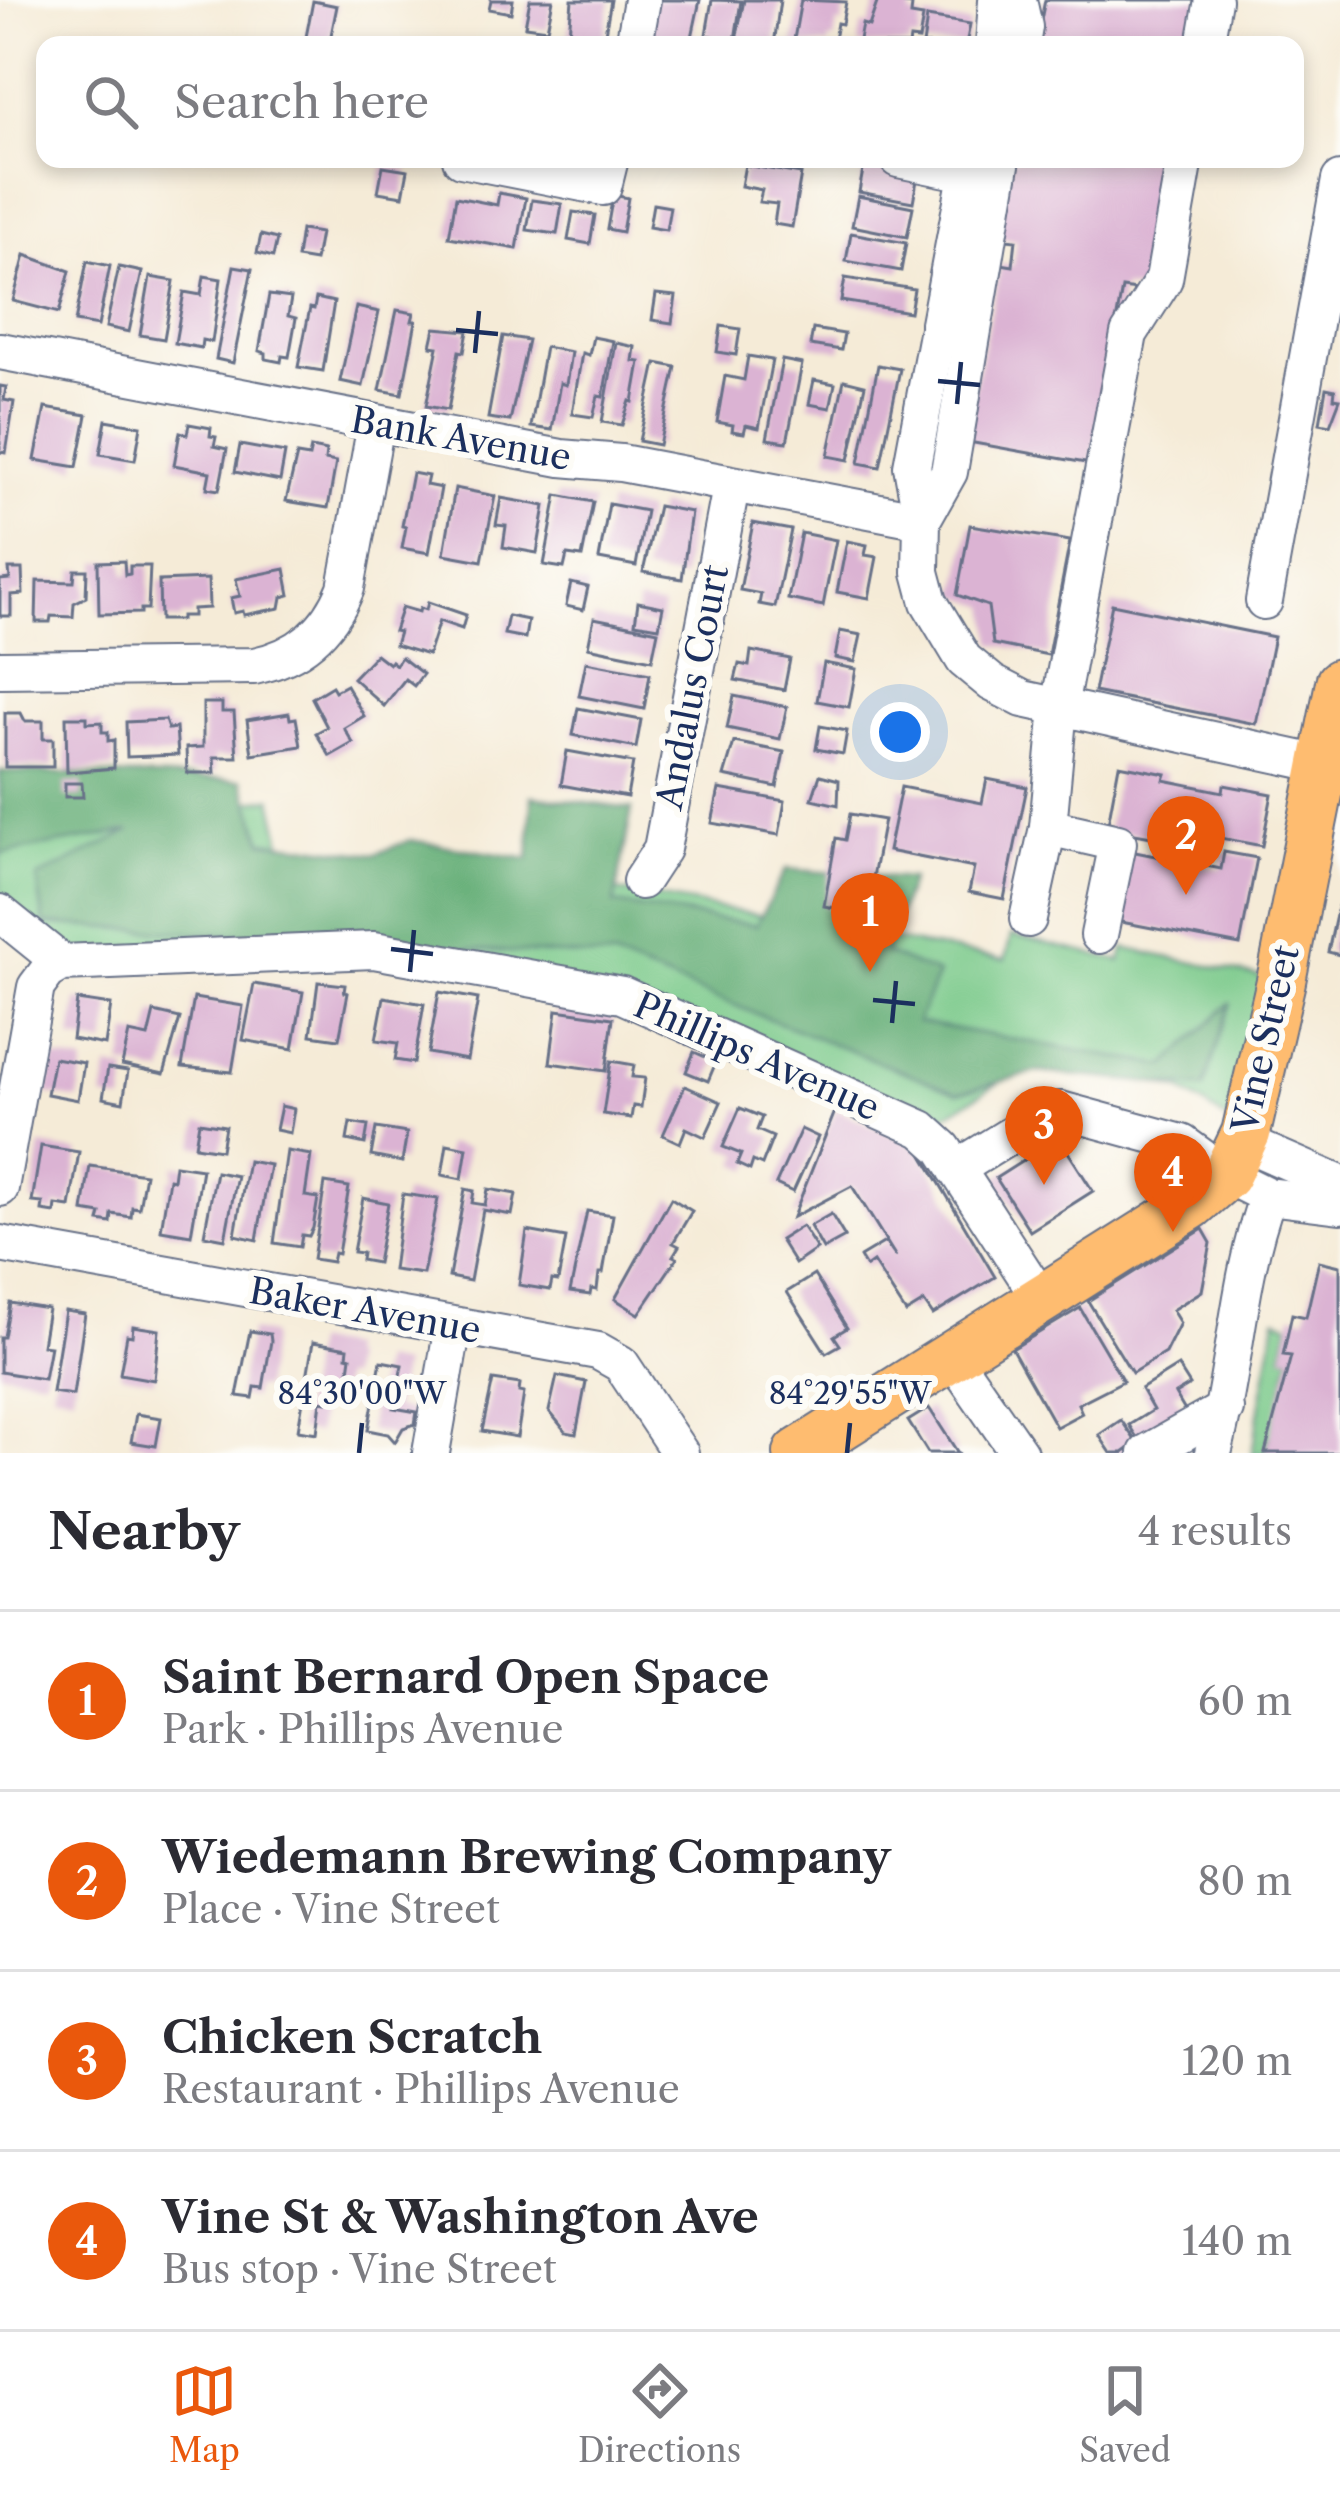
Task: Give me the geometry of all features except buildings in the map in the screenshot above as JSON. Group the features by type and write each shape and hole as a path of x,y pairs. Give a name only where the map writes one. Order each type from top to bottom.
{"main road":[{"name":"Vine Street","path":"798,1453 1245,1171 1332,766 1340,683"}],"street":[{"path":"636,36 642,0"},
{"path":"995,36 997,0"},
{"path":"1018,0 1022,36"},
{"path":"1207,36 1213,0"},
{"path":"507,168 603,187 608,168"},
{"path":"969,168 912,466 922,520 921,572 928,602 950,642 992,683 1023,699 1332,766"},
{"path":"922,520 949,472 1000,168"},
{"path":"1028,919 1048,827 1059,707 1130,334 1164,279 1183,168"},
{"path":"1264,601 1340,180"},
{"name":"Bank Avenue","path":"0,351 561,458 622,464 922,520"},
{"path":"0,669 254,666 275,662 309,643 338,609 346,588 376,424"},
{"name":"Andalus Court","path":"641,881 662,848 731,487"},
{"path":"1048,827 1118,843 1099,935"},
{"path":"0,913 49,975 0,1188"},
{"name":"Phillips Avenue","path":"49,975 374,950 622,995 922,1129 943,1148 1041,1299"},
{"path":"956,1169 1050,1111 1061,1110 1181,1143 1340,1205"},
{"path":"1245,1171 1340,1184"},
{"path":"1214,1453 1250,1244 1245,1171"},
{"name":"Baker Avenue","path":"0,1244 598,1351 614,1358 680,1453"},
{"path":"431,1453 453,1326"},
{"path":"950,1355 1019,1453"},
{"path":"1147,1453 1225,1409"}],"green space":[{"path":"0,771 242,780 263,841 376,854 410,840 529,859 532,796 632,809 614,904 756,925 786,869 911,879 885,953 938,974 917,1022 1165,1066 1231,1002 1204,1088 1037,1072 958,1093 614,958 44,924 37,878 130,831 0,854"},
{"path":"272,798 283,848 646,895 1005,960 1011,935 1121,961 1124,948 1281,981 1246,1133 1181,1090 1044,1056 922,1129 663,1011 412,956 62,963 0,917 0,840"},
{"path":"1276,1318 1290,1324 1283,1354 1291,1356 1265,1453 1252,1453"}],"place":[{"name":"Wiedemann Brewing Company","path":"1186,895"},
{"name":"Saint Bernard Open Space","path":"870,972"},
{"name":"Chicken Scratch","path":"1044,1185"},
{"name":"Vine St & Washington Ave","path":"1173,1232"}]}
